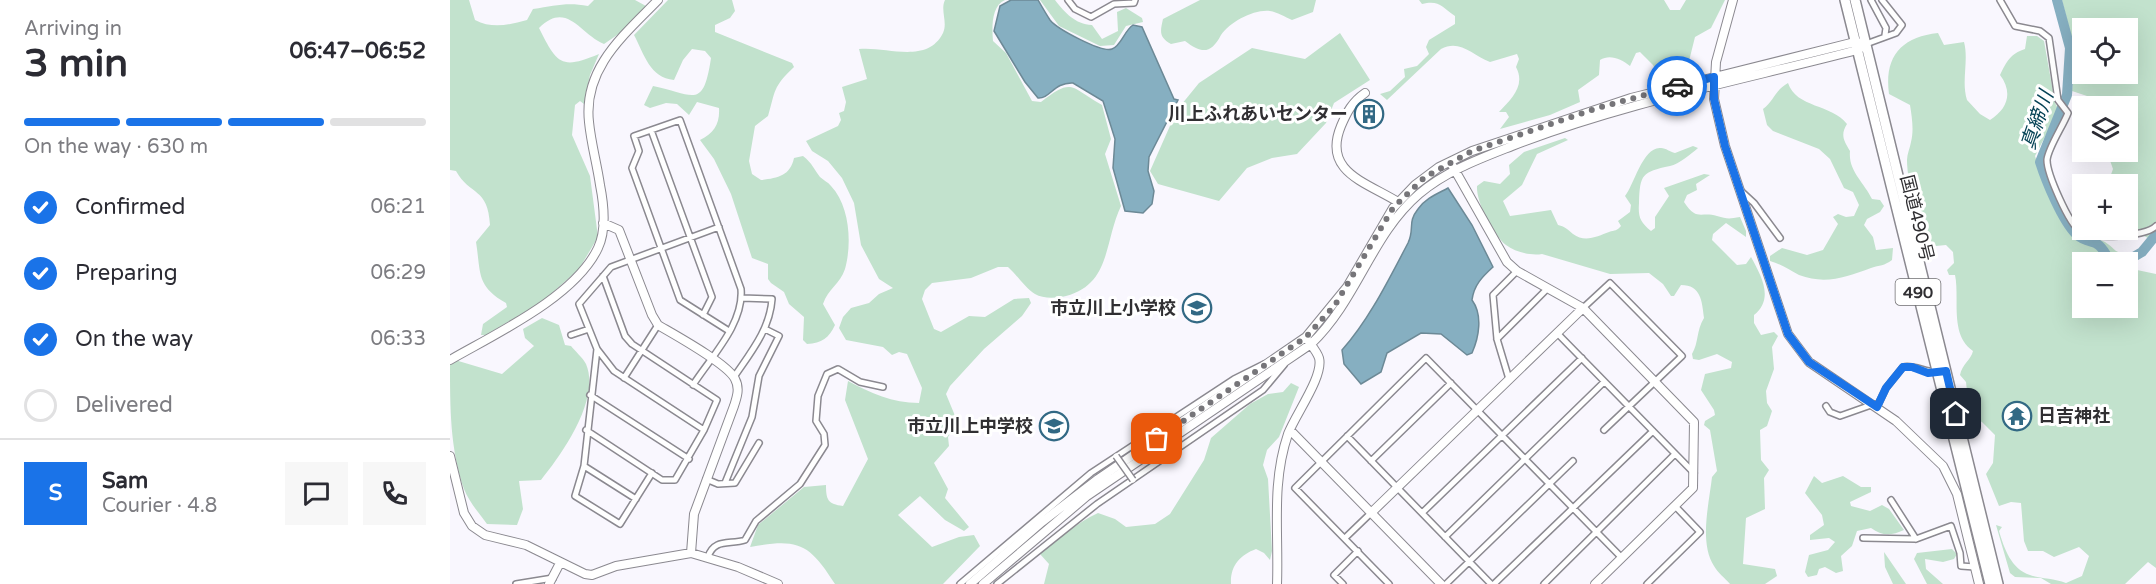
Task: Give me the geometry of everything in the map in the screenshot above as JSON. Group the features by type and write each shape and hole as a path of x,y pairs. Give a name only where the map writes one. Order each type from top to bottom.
{"highway":[{"name":"国道490号","path":"1845,0 1998,584"},
{"name":"国道490号","path":"1855,0 1990,584"}],"street":[{"path":"450,360 531,314 552,299 589,262 598,248 603,223 602,196 589,122 592,86 599,67 611,49 658,0"},
{"path":"1068,0 1075,9 1091,17 1114,4 1134,3 1135,0"},
{"path":"1733,0 1720,43 1713,87 1725,146 1783,319 1797,348 1815,366 1875,406 1917,439 1950,475 1979,584"},
{"path":"1871,0 1886,28 1885,35"},
{"path":"970,584 1090,485 1306,337 1335,305 1384,221 1398,202 1415,185 1450,161 1565,119 1714,77 1878,41 1885,35 1896,33 1902,25 1882,0"},
{"path":"2000,0 2015,26 2040,31 2049,38 2060,105 2068,113 2047,161 2068,215 2077,229 2089,234 2133,235 2148,233 2156,226"},
{"path":"983,584 1087,496 1311,344 1340,314 1394,221 1419,194 1455,170 1575,124 1856,46"},
{"path":"1365,93 1348,109 1336,139 1335,155 1345,169 1398,202"},
{"path":"693,385 710,358 729,331 739,315 742,298 738,278 680,120 634,136 639,151 632,168 680,300 729,331"},
{"path":"651,130 712,297 703,315"},
{"path":"1450,161 1501,254 1517,271 1582,308 1694,422 1693,488 1595,584"},
{"path":"1740,190 1754,203 1780,238"},
{"path":"603,223 619,230 658,325 710,358 734,377 738,393 694,514 691,554"},
{"path":"704,430 614,371 597,349 579,304 611,267 719,227"},
{"path":"1509,379 1497,339 1493,296 1517,271"},
{"path":"586,430 662,480 675,480 689,459 717,400 641,352 625,336 603,276"},
{"path":"1345,538 1610,283 1682,356 1604,430"},
{"path":"1497,339 1548,288"},
{"path":"734,377 765,329 772,299 742,298"},
{"path":"624,378 658,325"},
{"path":"571,335 589,329"},
{"path":"725,483 752,417 759,376 779,336 765,329"},
{"path":"1557,333 1694,473"},
{"path":"1277,584 1276,484 1281,455 1290,430 1318,373 1319,357 1306,337"},
{"path":"597,349 586,430 584,466 575,496 620,524 652,473"},
{"path":"1389,584 1295,488 1426,358 1622,558"},
{"path":"1422,513 1582,358"},
{"path":"960,584 1058,499 1116,456 1256,366 1271,362"},
{"path":"997,584 1054,537 1263,390 1287,362"},
{"path":"1826,406 1830,412 1840,416 1875,406 1903,367 1907,366 1921,372 1941,372"},
{"path":"708,557 710,549 717,545 745,540 756,521 800,484 825,445 824,434 816,421 818,396 827,374 838,369 860,382 883,387"},
{"path":"1445,537 1604,382"},
{"path":"1371,460 1451,383"},
{"path":"590,395 689,459"},
{"path":"1290,430 1441,584"},
{"path":"1347,436 1493,584 1653,430"},
{"path":"706,479 735,483 759,443"},
{"path":"1544,584 1675,454"},
{"path":"450,456 464,513 472,525 485,535 526,545 560,563 592,575 616,566 691,554 708,557 778,584"},
{"path":"1116,456 1133,480"},
{"path":"1446,584 1573,461"},
{"path":"584,466 636,499"},
{"path":"1891,500 1916,539"},
{"path":"1647,584 1700,532 1675,506"},
{"path":"1863,538 1916,539 1951,526 1960,553 1961,566 1975,567"},
{"path":"1343,584 1334,575 1358,551"},
{"path":"516,584 551,580 560,563"}],"green space":[{"path":"450,0 469,0 475,20 494,25 507,25 527,20 533,9 567,4 588,6 594,0 635,0 646,6 620,33 604,44 566,18 558,17 549,20 539,28 551,50 562,60 576,62 599,54 590,75 584,104 580,101 575,105 572,135 590,176 598,237 579,269 542,302 486,335 481,335 483,324 507,307 506,303 489,291 480,270 476,242 490,225 486,204 456,171 450,170"},
{"path":"668,0 732,0 735,11 730,18 715,25 715,32 792,63 794,67 778,85 768,116 755,126 749,161 752,174 761,180 782,175 790,169 794,158 803,156 837,194 846,214 849,237 845,269 823,304 835,325 821,341 807,344 803,340 804,317 789,304 784,292 768,279 768,264 752,258 731,194 714,159 700,140 715,127 719,108 697,102 689,115 677,104 666,103 650,108 644,105 653,86 694,95 700,92 708,75 711,58 705,51 692,49 683,60 674,80 659,75 645,57 634,35"},
{"path":"945,0 1005,0 1000,3 995,12 993,41 1006,53 1032,101 1041,102 1060,89 1072,87 1102,105 1111,139 1105,154 1121,206 1099,272 1081,290 1066,296 1038,296 1008,267 998,267 971,278 932,283 925,290 922,299 934,329 941,332 969,316 985,317 1014,299 1029,298 1031,303 1022,316 984,349 950,386 946,394 958,423 948,437 949,446 934,463 948,489 945,498 969,527 964,531 945,520 920,496 898,515 932,547 959,537 974,535 980,546 943,584 835,584 818,560 801,547 780,543 750,547 758,525 804,487 826,485 829,500 843,506 868,459 845,400 848,381 865,390 909,403 919,403 922,388 907,354 899,352 892,355 883,347 846,340 839,328 843,317 851,308 869,303 879,294 893,288 879,279 861,245 854,203 842,178 828,161 812,151 806,141 838,126 841,120 839,113 844,111 846,102 842,87 867,79 859,49 905,52 927,49 936,43 943,33"},
{"path":"1040,0 1055,0 1071,17 1092,25 1102,39 1118,31 1117,12 1126,8 1142,18 1143,22 1126,26 1114,45 1100,46 1059,26"},
{"path":"1200,0 1316,0 1313,12 1292,20 1270,11 1257,12 1243,17 1230,25 1210,49 1201,50 1185,41 1171,44 1164,39 1161,34 1163,19"},
{"path":"1419,0 1664,0 1670,10 1680,10 1686,0 1725,0 1711,28 1695,37 1687,69 1673,77 1660,79 1653,65 1640,52 1636,53 1630,66 1615,58 1604,58 1600,60 1599,75 1578,90 1580,102 1550,115 1500,129 1509,117 1506,112 1499,112 1516,92 1518,86 1519,74 1516,67 1519,59 1517,54 1490,62 1466,49 1448,46 1441,49 1387,100 1380,94 1390,91 1405,77 1404,69 1417,66 1429,54 1426,47 1429,40 1455,24 1455,16 1443,7 1433,3 1422,4"},
{"path":"2062,0 2156,0 2156,235 2148,238 2138,233 2138,174 2111,174 2113,169 2111,162 2138,162 2138,96 2087,96 2072,91 2073,84 2138,84 2138,18 2072,18 2072,40"},
{"path":"1340,33 1370,80 1334,103 1326,123 1297,154 1272,158 1247,168 1219,201 1158,184 1150,171 1177,110 1199,83 1252,48 1305,59"},
{"path":"1938,33 1944,45 1964,42 1967,100 1980,114 1990,120 2001,111 2007,100 2006,88 2000,75 2007,62 2016,53 2025,49 2027,36 2037,36 2044,41 2055,103 2059,110 2035,156 2056,210 2061,221 2072,234 2072,240 2101,240 2118,252 2072,252 2072,318 2138,318 2138,270 2156,274 2156,568 2148,562 2125,584 2051,584 2041,578 2015,577 2010,573 1996,525 2002,527 1999,531 2001,538 2013,563 2030,575 2066,583 2082,576 2089,556 2079,547 2054,557 2043,551 2028,551 2024,541 2021,503 2011,502 1999,506 1986,474 1993,463 1995,435 1982,422 1971,417 1963,396 1967,391 1966,382 1960,375 1973,351 1961,336 1958,326 1955,275 1949,275 1947,270 1954,263 1953,252 1946,245 1936,246 1919,219 1912,194 1907,158 1912,133 1910,105 1889,94 1889,69 1893,59 1905,44 1925,35"},
{"path":"1788,83 1798,97 1833,113 1847,124 1844,138 1850,151 1851,165 1872,199 1880,200 1884,206 1880,212 1867,219 1864,225 1873,237 1876,250 1893,248 1892,260 1889,262 1845,277 1827,280 1799,275 1770,261 1770,256 1782,248 1807,255 1823,250 1838,224 1833,217 1838,214 1846,217 1854,216 1859,205 1853,192 1844,188 1830,159 1819,149 1773,131 1767,125 1763,109"},
{"path":"1565,138 1568,140 1537,154 1522,185 1503,201 1510,216 1551,210 1558,225 1582,238 1591,238 1616,230 1621,226 1618,221 1630,212 1631,205 1625,196 1649,153 1661,148 1675,153 1693,146 1698,148 1681,161 1653,170 1644,176 1639,193 1640,219 1651,231 1655,228 1655,217 1669,196 1664,188 1704,174 1710,175 1696,184 1697,190 1687,195 1684,202 1688,208 1699,215 1740,217 1746,237 1726,223 1713,234 1712,240 1737,265 1746,264 1751,257 1762,280 1765,295 1764,302 1754,315 1754,323 1761,335 1774,332 1778,336 1772,347 1774,369 1766,391 1767,403 1772,411 1767,426 1760,430 1761,460 1769,470 1764,478 1765,509 1746,518 1743,564 1775,569 1777,576 1765,584 1730,584 1717,571 1709,557 1706,523 1712,477 1717,471 1710,430 1704,425 1705,421 1715,415 1701,390 1705,374 1731,368 1732,362 1717,354 1699,360 1693,359 1692,354 1704,318 1697,291 1681,285 1674,296 1671,296 1663,284 1649,273 1610,274 1542,254 1518,251 1501,240 1482,209 1477,186 1484,181 1500,184 1510,174 1509,165 1524,152"},
{"path":"542,318 559,325 565,345 571,346 586,364 589,378 584,409 559,456 541,480 519,481 523,509 517,525 487,524 474,507 459,474 452,428 450,364 455,360 502,374 534,346 525,338 523,329"},
{"path":"1291,383 1299,387 1279,437 1267,450 1263,465 1268,479 1272,551 1270,560 1256,549 1245,554 1234,567 1231,584 1044,584 1049,564 1040,554 1075,526 1098,513 1115,519 1126,527 1155,524 1170,514 1204,460 1211,438 1250,404 1268,394 1283,392"},
{"path":"1814,476 1822,483 1843,476 1861,487 1871,487 1871,492 1850,502 1851,506 1870,511 1882,505 1889,509 1904,530 1887,534 1879,533 1871,528 1857,531 1852,546 1841,556 1843,571 1836,573 1825,567 1819,569 1817,575 1808,577 1805,572 1809,555 1828,550 1835,542 1829,538 1810,540 1810,535 1824,525 1822,515 1805,493"},
{"path":"1952,549 1957,554 1954,559 1943,562 1925,559 1926,569 1943,584 1927,584 1914,559 1917,553"},
{"path":"1884,552 1906,584 1893,584 1885,567"}],"water":[{"path":"1011,0 1038,0 1050,20 1061,29 1107,49 1115,47 1133,25 1142,27 1174,99 1178,100 1149,157 1148,171 1154,191 1152,204 1143,213 1125,211 1113,168 1115,139 1103,101 1073,83 1061,85 1046,96 1038,98 1025,82 994,31 1000,6"},
{"path":"1448,188 1472,225 1493,267 1479,282 1473,295 1472,300 1478,312 1479,326 1472,353 1467,355 1441,334 1421,333 1387,353 1381,372 1361,384 1344,364 1342,350 1370,312 1393,271 1410,238 1415,214 1428,199"}],"waterway":[{"name":"真締川","path":"2057,0 2070,48 2067,95 2040,162 2065,220 2076,234 2097,244 2104,252"},
{"name":"真締川","path":"2138,254 2156,235"}],"way so far":[{"path":"1157,439 1306,337 1322,321 1347,288 1372,240 1393,208 1415,185 1439,167 1472,151 1565,119 1677,86"}],"place":[{"name":"川上ふれあいセンター","path":"1369,114"},
{"name":"市立川上小学校","path":"1197,308"},
{"name":"日吉神社","path":"2017,416"},
{"name":"市立川上中学校","path":"1054,426"}],"route":[{"path":"1677,86 1714,77 1714,99 1725,146 1788,334 1803,356 1877,407 1886,388 1903,367 1912,367 1928,373 1946,371 1956,414"}]}
